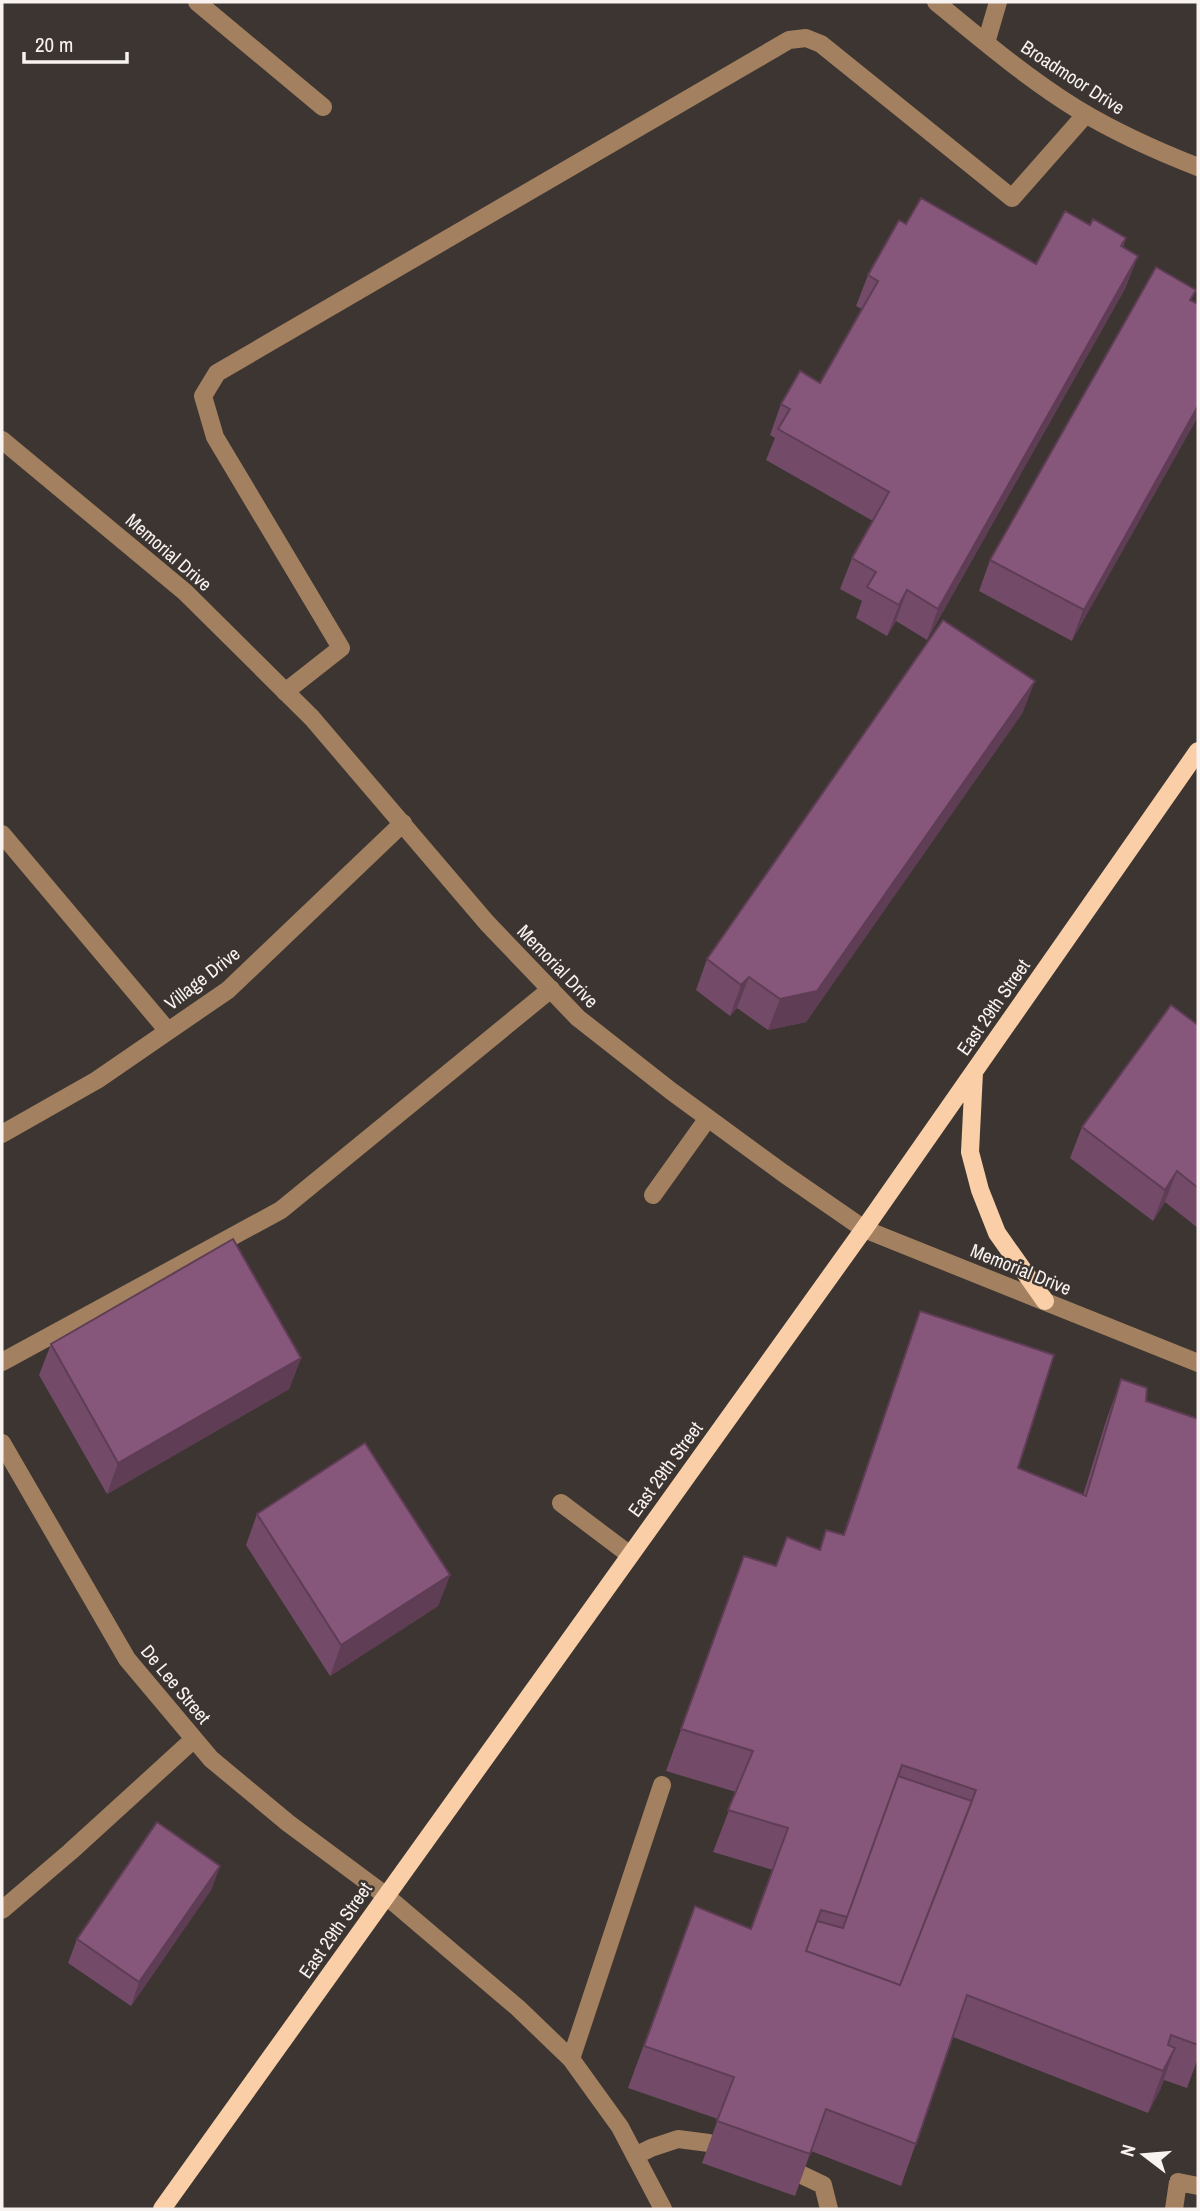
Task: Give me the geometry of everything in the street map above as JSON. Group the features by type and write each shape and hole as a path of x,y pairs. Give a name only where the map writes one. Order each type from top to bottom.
{"main road":[{"name":"East 29th Street","path":"162,2209 864,1229 1198,751"},
{"path":"974,1071 970,1152 981,1190 997,1233 1045,1301"}],"street":[{"path":"197,2 323,107"},
{"name":"Broadmoor Drive","path":"936,2 1037,82 1086,114 1198,167"},
{"path":"986,43 998,2"},
{"path":"285,692 341,648 215,437 203,396 217,373 789,40 806,38 821,44 1012,198 1086,114"},
{"name":"Memorial Drive","path":"2,440 185,592 312,718 488,923 578,1018 708,1118 864,1229 1198,1363"},
{"name":"Village Drive","path":"2,1134 97,1080 228,990 403,823"},
{"path":"2,834 168,1031"},
{"path":"2,1362 281,1210 551,989"},
{"path":"653,1195 708,1118"},
{"name":"De Lee Street","path":"2,1443 127,1659 211,1759 288,1823 385,1895 517,2008 571,2059 620,2127 663,2209"},
{"path":"561,1503 630,1555"},
{"path":"2,1910 194,1739"},
{"path":"571,2059 662,1785"},
{"path":"635,2156 678,2139 709,2143"},
{"path":"802,2175 823,2185 829,2209"},
{"path":"1174,2209 1178,2182 1198,2186"}],"building":[{"path":"921,198 1036,264 1065,211 1090,225 1093,219 1126,238 1121,246 1138,256 938,609 907,590 899,605 867,587 876,572 852,558 889,492 778,429 790,409 781,404 800,371 820,383 878,281 868,275 899,220 906,224"},
{"path":"1156,267 1196,290 1190,300 1198,304 1198,406 1084,610 990,560"},
{"path":"943,620 1035,681 817,991 780,999 749,977 741,985 707,959"},
{"path":"1171,1005 1198,1025 1198,1188 1177,1171 1165,1190 1082,1127"},
{"path":"233,1239 301,1358 118,1463 51,1344"},
{"path":"920,1311 1054,1355 1018,1468 1086,1496 1121,1379 1147,1388 1146,1401 1198,1419 1198,2045 1171,2035 1168,2045 1175,2048 1163,2071 967,1995 916,2144 826,2109 810,2154 717,2121 734,2077 644,2046 695,1906 751,1929 788,1828 728,1810 753,1751 681,1729 744,1556 776,1566 787,1537 820,1550 826,1530 844,1535","holes":["902,1765 976,1790 900,1985 806,1951 821,1910 847,1917"]},
{"path":"365,1443 450,1575 341,1645 257,1514"},
{"path":"898,1776 972,1801 900,1985 806,1951 817,1921 843,1928"},
{"path":"157,1822 220,1866 139,1982 77,1939"}]}
